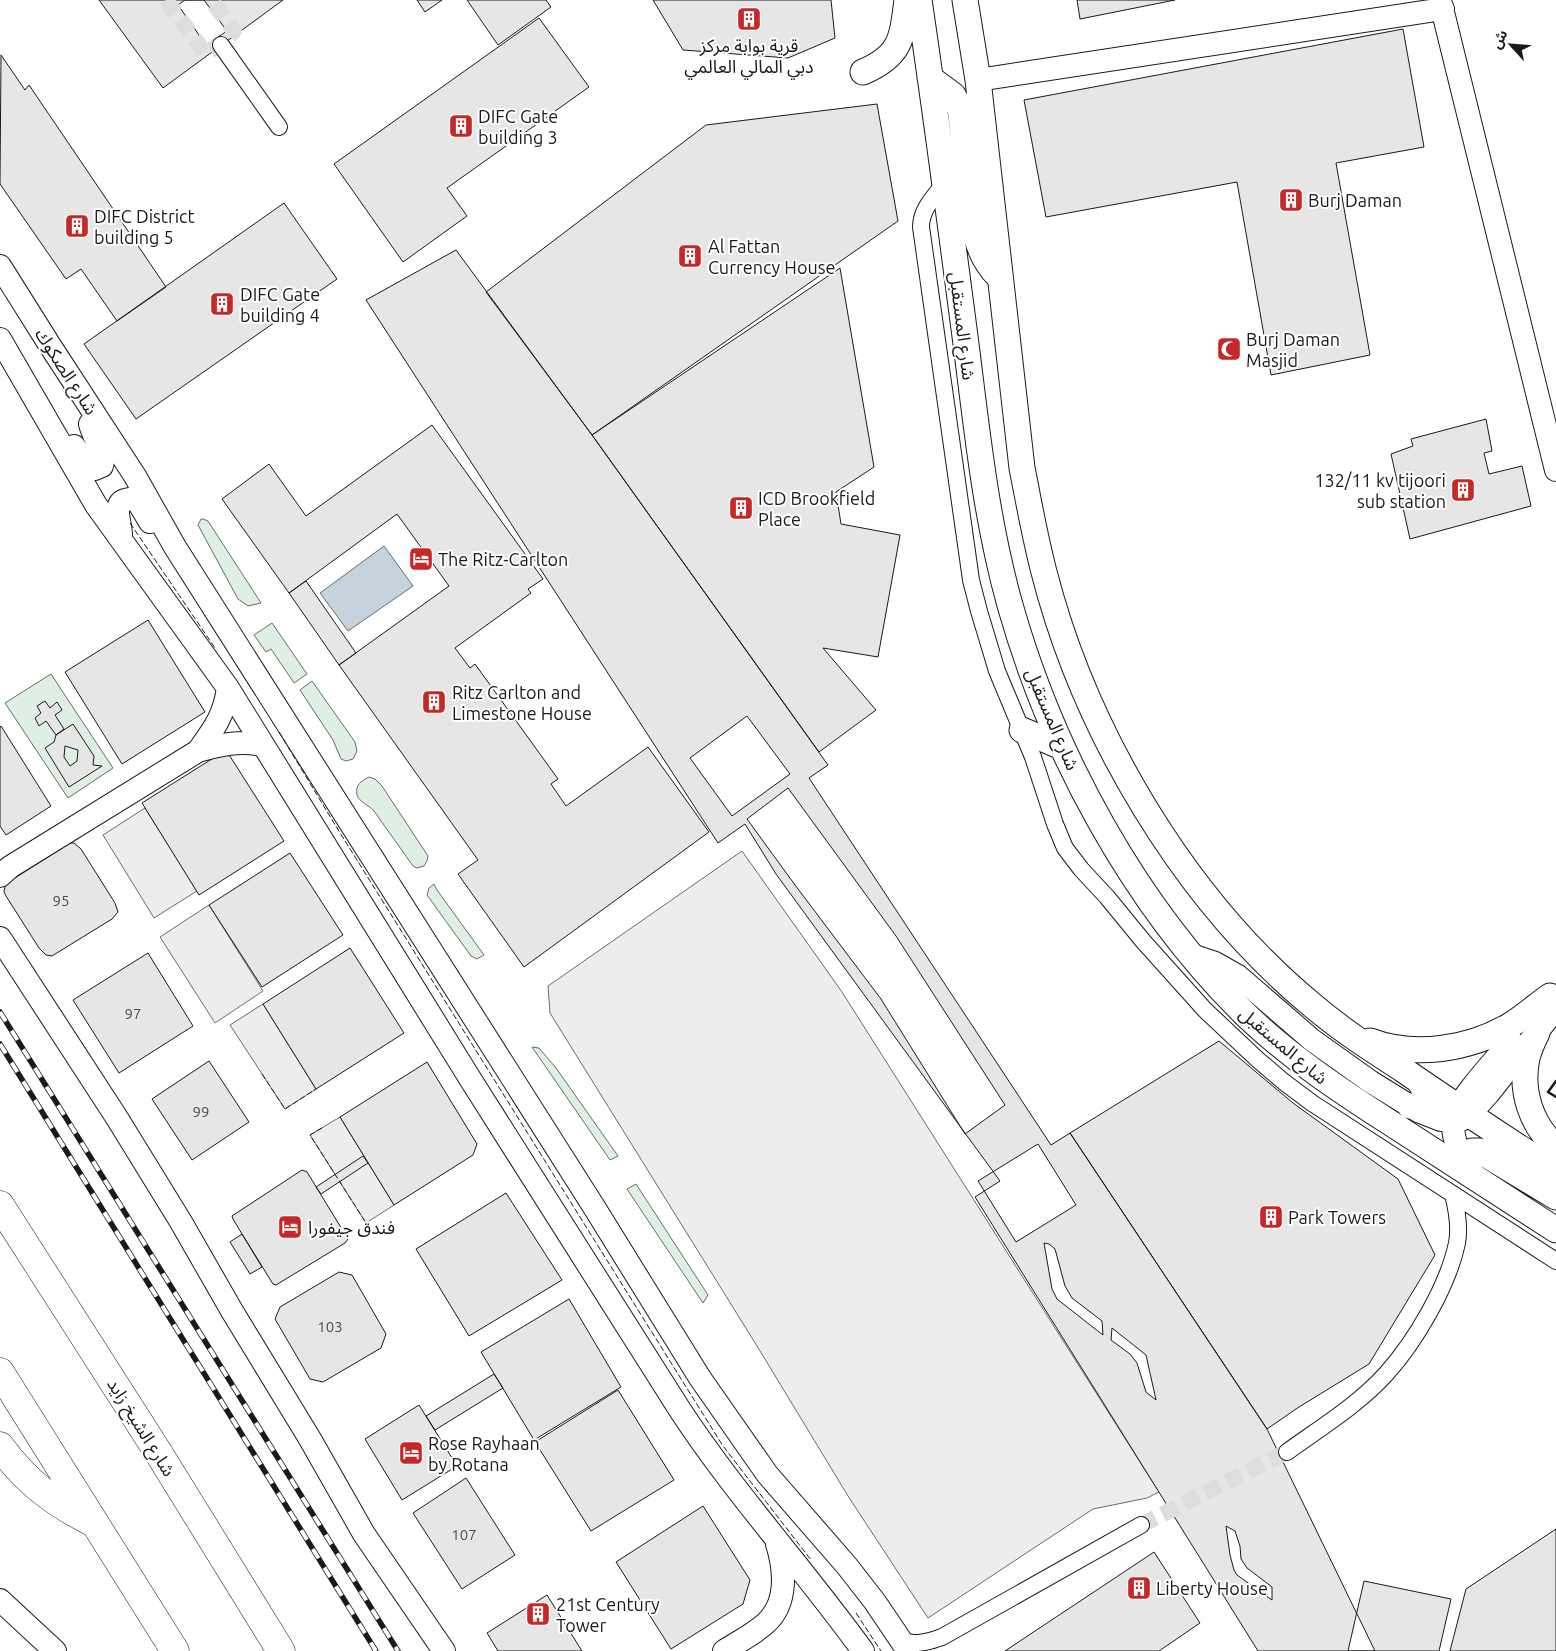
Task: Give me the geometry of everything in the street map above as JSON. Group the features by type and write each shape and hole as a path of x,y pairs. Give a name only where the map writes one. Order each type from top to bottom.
{"highway":[{"name":"شارع الشيخ زايد","path":"0,1205 158,1452 282,1651"},
{"path":"0,1372 175,1651"},
{"path":"0,1446 9,1460 27,1479 48,1496 70,1511 94,1522"}],"main road":[{"path":"863,72 877,66 888,58 897,47 903,34 907,0"},
{"name":"شارع المستقبل","path":"919,0 981,463 994,538 1010,604 1025,653 1062,747 1124,863 1190,955 1219,988 1283,1047 1317,1074 1352,1099 1474,1174 1556,1230"},
{"path":"965,0 978,80 1022,468 1044,573 1070,654 1092,707 1131,784 1182,865 1211,903 1276,973 1312,1005 1350,1034 1419,1081 1460,1115 1556,1171"},
{"path":"930,78 953,95 960,108 979,248 985,260 1001,278"},
{"path":"1022,730 1062,747"},
{"path":"1350,1034 1376,1044 1403,1049 1430,1050 1458,1046 1485,1038 1554,998"},
{"path":"1537,1033 1528,1057 1526,1069 1527,1094 1536,1123 1548,1140 1556,1147"},
{"path":"1410,1106 1419,1106 1424,1099 1425,1090 1419,1081"},
{"path":"1474,1174 1468,1155 1472,1151 1480,1150 1556,1197"}],"street":[{"path":"978,80 1442,4 1556,470"},
{"path":"221,46 278,127"},
{"path":"945,183 925,209 921,220 971,580 987,641 1043,784 1055,824 1065,848 1181,984 1230,1035 1291,1087 1312,1103 1556,1261"},
{"name":"شارع الصكوك","path":"0,266 135,476 175,547"},
{"path":"0,339 96,505 228,688 680,1410 720,1467 863,1651"},
{"path":"14,364 21,366 26,371 85,465 96,469 102,466 104,458 92,431 90,407"},
{"path":"121,540 117,508 122,501 130,499 138,502 161,537 175,547 705,1385 767,1474 847,1566 904,1646 908,1643 920,1643 942,1637 1142,1525"},
{"path":"198,751 220,719 228,688"},
{"path":"3,871 198,751 242,742 262,745"},
{"path":"0,938 117,1118 176,1214 232,1311 310,1439 364,1534 444,1651"},
{"path":"1190,955 1215,963 1238,976 1312,1040 1364,1077 1429,1116 1460,1115 1489,1093 1537,1033 1554,998"},
{"path":"1474,1174 1455,1141 1460,1115 1475,1084 1554,998"},
{"path":"1287,1452 1365,1393 1386,1374 1404,1351 1434,1302 1451,1264 1457,1242 1458,1219 1453,1194"},
{"path":"724,1651 765,1624 780,1604 783,1574 776,1538"},
{"path":"0,1600 55,1651"}],"green space":[{"path":"201,519 208,521 261,603 248,606 238,599 198,525"},
{"path":"272,623 307,674 294,683 271,649 266,652 254,635"},
{"path":"51,674 113,768 68,798 5,703"},
{"path":"312,681 355,742 357,751 353,759 346,761 341,759 333,740 300,690"},
{"path":"369,777 375,779 382,786 428,856 424,866 417,868 413,866 374,811 358,797 358,786"},
{"path":"434,884 484,955 477,959 471,956 427,895 429,888"},
{"path":"532,1047 539,1048 556,1068 618,1156 610,1160"},
{"path":"636,1184 708,1295 703,1303 627,1189"}],"shaded area":[{"path":"384,546 413,586 348,631 320,593"},
{"path":"145,808 197,891 154,918 103,835"},
{"path":"742,851 842,992 1159,1492 1147,1498 1093,1509 928,1618 848,1496 550,1013 548,986"},
{"path":"209,905 263,991 215,1023 160,937"},
{"path":"263,1004 316,1089 285,1109 230,1025"},
{"path":"340,1117 394,1205 366,1223 310,1135"}],"building":[{"path":"99,0 283,0 163,88"},
{"path":"185,0 204,0 227,31 206,45 178,5"},
{"path":"417,0 442,0 425,12"},
{"path":"467,0 546,0 551,7 498,45"},
{"name":"قرية بوابة مركز دبي المالي العالمي","path":"653,0 831,0 835,38 788,58 683,50"},
{"path":"1077,0 1175,0 1080,19"},
{"name":"DIFC Gate building 3","path":"539,18 589,87 447,188 467,216 403,262 334,164"},
{"name":"Burj Daman","path":"1403,29 1424,147 1336,163 1370,355 1271,375 1237,182 1046,217 1024,100"},
{"name":"DIFC District building 5","path":"1,55 25,90 29,85 166,287 117,321 81,269 66,279 0,184"},
{"name":"Al Fattan Currency House","path":"877,104 898,221 592,435 486,292 706,125"},
{"name":"DIFC Gate building 4","path":"284,203 337,279 136,419 84,344"},
{"path":"456,250 592,435 828,765 809,778 1051,1145 1070,1133 1267,1429 1375,1651 1258,1651 975,1197 1000,1181 776,874 745,824 718,843 366,300"},
{"name":"ICD Brookfield Place","path":"840,268 874,467 836,492 841,524 900,535 878,657 823,648 876,710 819,752 592,435"},
{"name":"132/11 kv tijoori sub station","path":"1486,419 1492,451 1484,453 1489,474 1522,466 1531,506 1410,539 1391,454 1413,446 1411,439"},
{"name":"Ritz Carlton and Limestone House","path":"432,425 543,579 528,589 531,593 455,648 470,668 475,664 558,779 551,784 566,806 648,747 709,832 524,967 458,874 478,860 339,665 449,586 397,514 289,593 222,499 269,464 306,516"},
{"path":"306,581 356,653 339,665 289,593"},
{"path":"148,620 205,712 122,764 65,672"},
{"path":"45,701 50,708 57,702 62,710 55,715 64,729 56,735 46,721 39,726 35,718 41,713 37,706"},
{"path":"747,716 790,774 732,816 690,758"},
{"path":"73,724 94,756 93,765 102,766 69,787 45,748 54,742 56,735","holes":["65,746 78,750 77,761 70,766 64,757"]},
{"path":"1,726 51,806 6,835 0,826"},
{"path":"226,750 284,841 199,895 142,803"},
{"path":"788,788 896,936 1005,1105 965,1134 881,999 747,819"},
{"path":"70,843 74,843 81,849 115,903 118,912 112,919 52,956 46,955 39,948 6,896 4,892 5,887 7,883"},
{"path":"290,853 343,935 262,987 209,905"},
{"path":"350,948 404,1033 316,1089 263,1004"},
{"path":"148,953 193,1026 119,1073 73,1000"},
{"name":"Park Towers","path":"1219,1041 1293,1103 1398,1179 1435,1255 1369,1364 1267,1429 1070,1133"},
{"path":"209,1061 249,1122 192,1160 152,1099"},
{"path":"427,1062 477,1144 473,1155 394,1205 340,1117"},
{"path":"1038,1144 1076,1205 1016,1242 978,1181"},
{"path":"363,1156 368,1163 321,1194 316,1187"},
{"name":"فندق جيفورا","path":"302,1170 307,1172 348,1239 345,1243 276,1285 273,1284 232,1216"},
{"path":"506,1193 562,1280 469,1336 416,1249"},
{"path":"242,1234 262,1267 250,1274 230,1242"},
{"path":"1044,1243 1049,1244 1055,1249 1065,1286 1072,1298 1102,1321 1103,1335 1057,1299 1052,1289"},
{"path":"339,1272 352,1275 386,1334 381,1348 323,1382 310,1379 275,1319 280,1307"},
{"path":"569,1299 621,1387 534,1440 481,1352"},
{"path":"1112,1328 1146,1355 1156,1400 1146,1392 1137,1363 1130,1354 1111,1340"},
{"path":"494,1374 503,1388 435,1430 426,1416"},
{"path":"618,1390 674,1480 591,1531 535,1442"},
{"name":"Rose Rayhaan by Rotana","path":"419,1405 457,1466 402,1500 365,1439"},
{"path":"466,1478 515,1555 462,1589 413,1513"},
{"path":"703,1506 750,1580 743,1604 671,1649 616,1562"},
{"path":"1226,1526 1235,1531 1240,1546 1241,1559 1247,1568 1272,1587 1272,1600 1237,1575 1230,1555"},
{"path":"1556,1529 1556,1651 1450,1651 1466,1589"},
{"name":"Liberty House","path":"1154,1552 1200,1623 1159,1651 1005,1651"},
{"path":"1364,1581 1451,1599 1439,1651 1348,1651"},
{"name":"21st Century Tower","path":"547,1595 582,1651 498,1651 487,1633"}],"tunnel":[{"path":"166,0 205,53 221,45 234,31 211,0"},
{"path":"1141,1525 1287,1452"}],"railway":[{"path":"0,1012 398,1651"},
{"path":"0,1044 376,1651"}],"fence":[{"path":"130,523 215,648"},
{"path":"279,732 723,1446 811,1560"},
{"path":"262,1074 285,1109 316,1089"},
{"path":"322,1128 310,1135 366,1223"},
{"path":"856,1613 881,1651"}],"wall":[{"path":"1556,1081 1548,1092 1556,1097"}],"place":[{"name":"قرية بوابة مركز دبي المالي العالمي","path":"749,19"},
{"name":"DIFC Gate building 3","path":"461,126"},
{"name":"Burj Daman","path":"1291,200"},
{"name":"DIFC District building 5","path":"77,226"},
{"name":"Al Fattan Currency House","path":"690,256"},
{"name":"DIFC Gate building 4","path":"222,304"},
{"name":"Burj Daman Masjid","path":"1229,349"},
{"name":"132/11 kv tijoori sub station","path":"1463,490"},
{"name":"ICD Brookfield Place","path":"741,508"},
{"name":"The Ritz-Carlton","path":"421,559"},
{"name":"Ritz Carlton and Limestone House","path":"434,702"},
{"name":"Park Towers","path":"1271,1217"},
{"name":"فندق جيفورا","path":"290,1227"},
{"name":"Rose Rayhaan by Rotana","path":"411,1453"},
{"name":"Liberty House","path":"1139,1588"},
{"name":"21st Century Tower","path":"538,1614"}]}
